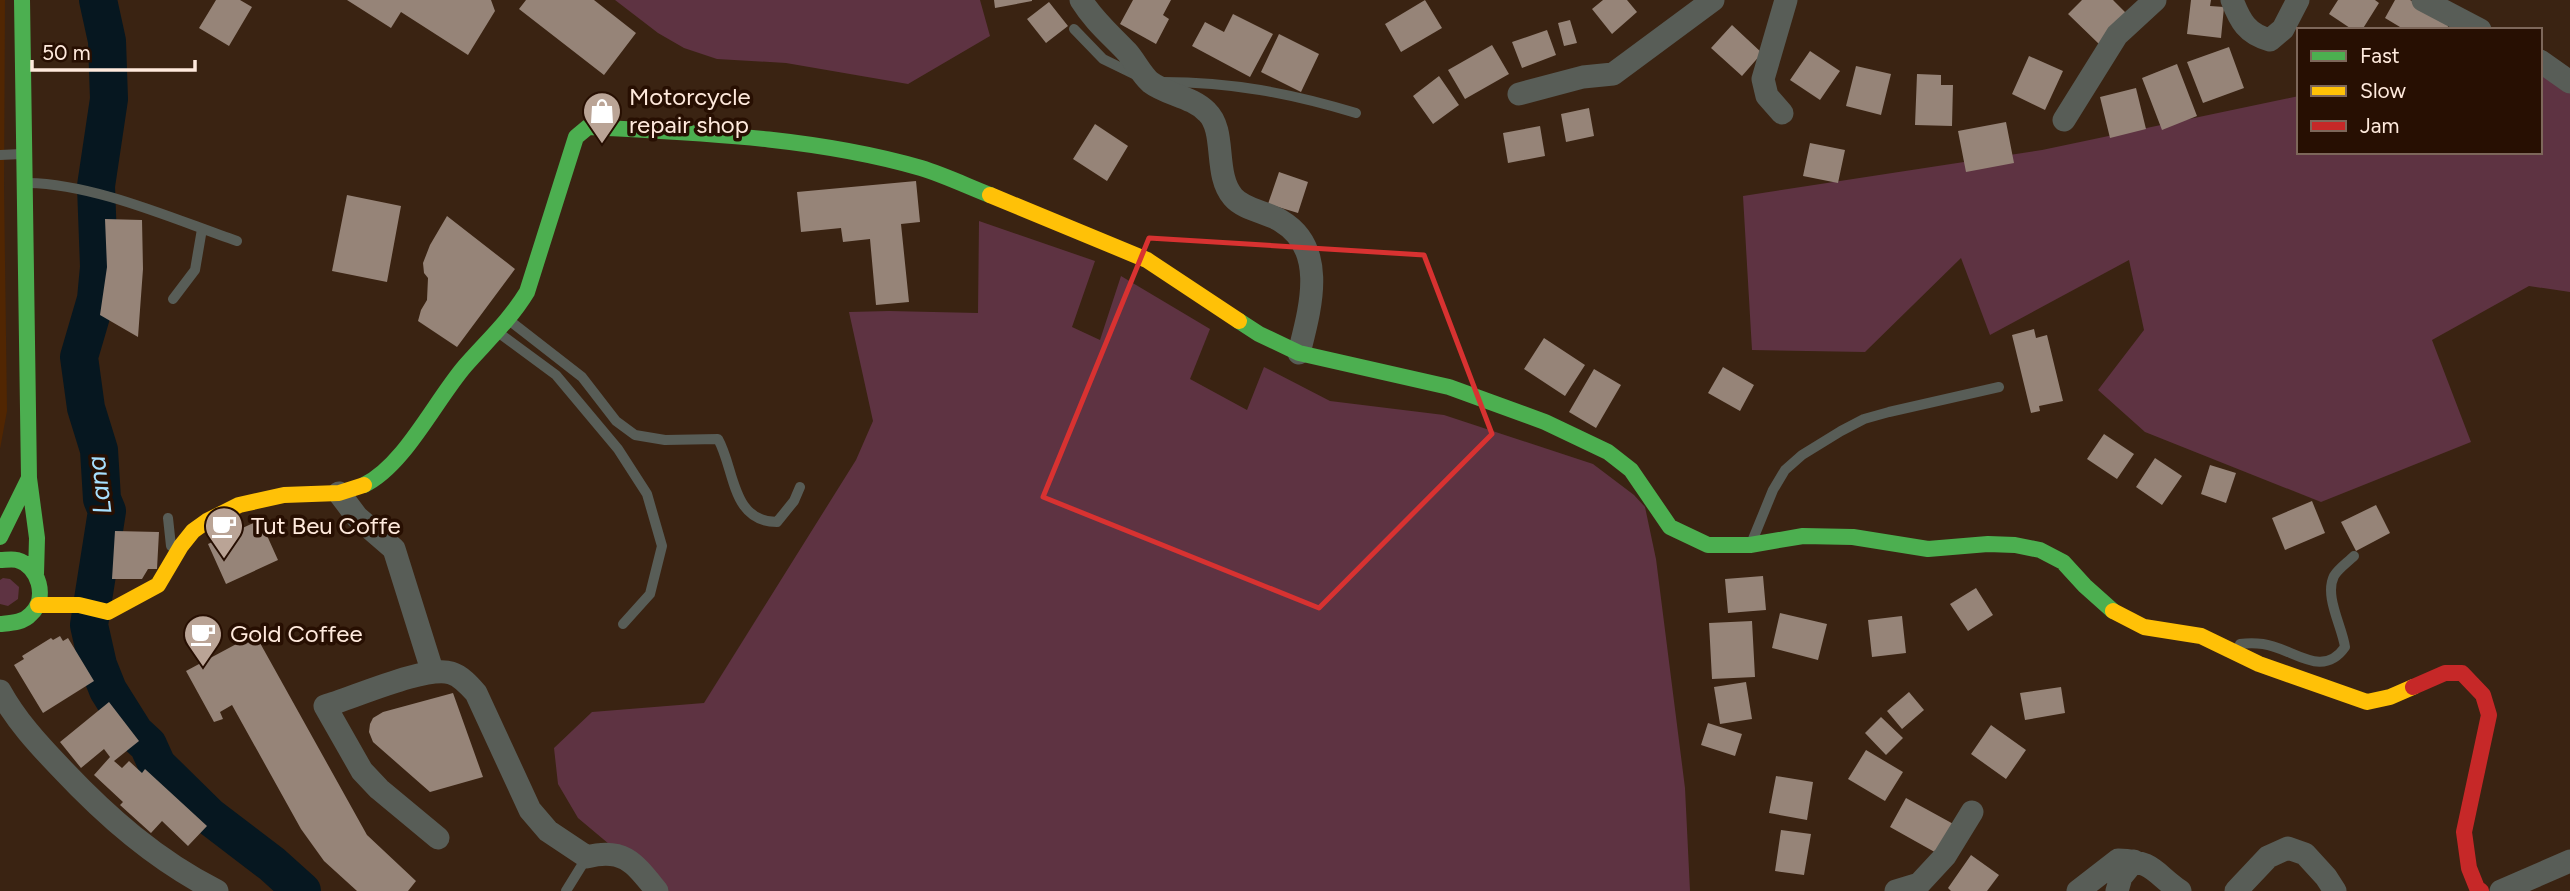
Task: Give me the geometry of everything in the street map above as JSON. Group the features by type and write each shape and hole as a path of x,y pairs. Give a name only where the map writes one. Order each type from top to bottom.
{"street":[{"path":"22,0 29,478 37,538 36,574"},
{"path":"1081,0 1093,18 1127,52 1151,82 1195,103 1209,113 1217,135 1225,187 1236,201 1281,221 1298,234 1309,254 1312,276 1310,309 1299,353"},
{"path":"1519,94 1583,78 1613,74 1713,0"},
{"path":"1782,113 1767,96 1763,79 1787,0"},
{"path":"2064,120 2117,34 2155,0"},
{"path":"2232,0 2241,23 2256,36 2270,40 2283,29 2298,0"},
{"path":"2423,0 2476,28"},
{"path":"2542,62 2570,82"},
{"path":"38,605 79,605 108,612 158,585 193,531 207,521 239,505 284,495 339,493 367,484 387,470 463,368 502,326 527,292 576,137 588,127 799,144 902,162 925,169 1115,245 1147,260 1259,334 1299,353 1449,387 1545,422 1608,452 1631,470 1670,527 1687,537 1708,544 1750,545 1803,536 1853,537 1928,549 1988,544 2015,545 2040,550 2063,562 2118,615 2144,627 2201,636 2259,664 2367,702 2390,697 2445,673 2462,673 2485,696 2489,716 2464,832 2469,868 2477,888 2481,891"},
{"path":"0,537 29,478"},
{"path":"339,493 357,517 394,550 432,670"},
{"path":"0,559 18,560 28,565 40,584 38,605 22,622 0,624"},
{"path":"438,838 379,789 362,771 325,706 432,670 452,673 464,680 476,693 530,810 548,831 587,857 604,852 622,856 639,869 657,891"},
{"path":"0,691 27,732 84,793 151,852 184,875 217,891"},
{"path":"1896,891 1919,884 1945,856 1972,812"},
{"path":"2236,891 2268,857 2288,848 2305,854 2335,891"},
{"path":"2078,891 2118,860 2134,861 2153,867 2180,891"},
{"path":"2118,891 2121,877 2134,861"},
{"path":"2501,891 2570,861"}],"lane":[{"path":"1074,29 1103,59 1151,82 1208,82 1265,89 1356,113"},
{"path":"0,155 25,154"},
{"path":"25,183 47,183 83,190 237,241"},
{"path":"173,299 195,270 202,229"},
{"path":"502,326 582,377 616,421 635,435 665,440 710,437 718,439 736,491 747,510 756,518 765,522 777,522 800,487"},
{"path":"502,326 556,375 618,449 647,494 662,546 650,594 623,624"},
{"path":"1750,545 1773,490 1785,470 1802,455 1864,419 1999,387"},
{"path":"168,517 172,562"},
{"path":"2224,647 2242,643 2264,644 2309,660 2325,663 2337,658 2345,647 2330,592 2334,576 2354,556"},
{"path":"566,891 587,857"}],"highlighted area":[{"path":"1149,238 1424,255 1492,434 1319,608 1043,497"}],"shaded area":[{"path":"0,0 5,0 7,411 0,449"},
{"path":"615,0 980,0 990,36 908,84 786,63 717,59 684,48 658,33"},
{"path":"2542,68 2570,75 2570,292 2529,286 2432,340 2471,442 2321,502 2145,432 2098,390 2144,330 2129,260 1990,335 1961,258 1865,352 1752,350 1743,196 2042,150 2297,96 2297,154 2542,154"},
{"path":"979,221 1095,261 1072,327 1100,340 1121,276 1210,329 1190,379 1247,410 1264,367 1330,401 1444,415 1593,464 1634,495 1645,507 1656,559 1685,788 1690,891 665,891 578,818 558,784 554,748 592,712 704,703 856,460 873,421 849,312 978,313"},
{"path":"10,579 19,587 18,599 8,606 0,604 0,580"}],"building":[{"path":"216,0 240,0 252,7 229,46 199,28"},
{"path":"347,0 491,0 495,11 468,55 401,12 391,28"},
{"path":"526,0 594,0 636,33 604,75 519,9"},
{"path":"994,0 1032,0 1032,1 995,8"},
{"path":"1133,0 1171,0 1163,15 1169,19 1156,44 1120,24"},
{"path":"1425,0 1442,28 1401,52 1385,24"},
{"path":"1603,0 1627,0 1637,12 1612,34 1592,9"},
{"path":"2082,0 2113,0 2127,14 2099,44 2068,14"},
{"path":"2191,0 2211,0 2210,6 2224,7 2221,38 2187,34"},
{"path":"2338,0 2375,0 2379,3 2363,28 2350,28 2329,14"},
{"path":"2395,0 2410,0 2450,23 2447,28 2402,28 2385,18"},
{"path":"1049,2 1068,26 1046,43 1027,19"},
{"path":"1233,14 1273,34 1250,77 1192,46 1205,22 1224,32"},
{"path":"1570,20 1577,43 1564,46 1558,23"},
{"path":"1732,25 1762,53 1742,76 1711,48"},
{"path":"1547,30 1556,55 1522,68 1512,42"},
{"path":"1279,34 1319,54 1301,92 1261,72"},
{"path":"1492,45 1509,74 1465,99 1448,70"},
{"path":"2229,47 2244,88 2203,103 2187,62"},
{"path":"1810,51 1840,71 1820,100 1790,80"},
{"path":"2029,56 2063,71 2045,110 2012,94"},
{"path":"2177,64 2197,116 2162,130 2142,78"},
{"path":"1856,66 1891,74 1881,115 1846,106"},
{"path":"1917,74 1941,75 1941,85 1953,85 1952,126 1915,125"},
{"path":"1439,76 1459,105 1433,124 1413,96"},
{"path":"2136,88 2146,129 2110,138 2100,97"},
{"path":"1589,108 1594,136 1566,142 1561,114"},
{"path":"2006,122 2014,163 1966,172 1958,131"},
{"path":"1095,124 1128,146 1107,181 1073,159"},
{"path":"1540,126 1545,156 1508,163 1503,133"},
{"path":"1810,143 1845,150 1838,183 1803,176"},
{"path":"1279,172 1308,182 1298,213 1268,204"},
{"path":"916,181 920,222 901,224 909,302 876,305 870,239 843,242 841,228 801,232 797,192"},
{"path":"347,195 401,206 387,282 332,271"},
{"path":"447,216 515,269 457,347 418,321 427,300 428,278 424,273 423,263"},
{"path":"105,219 142,220 143,269 138,337 100,315 107,267"},
{"path":"2034,329 2036,338 2047,335 2063,401 2039,406 2040,411 2031,413 2012,335"},
{"path":"1544,338 1585,365 1565,396 1524,369"},
{"path":"1723,367 1754,385 1740,411 1708,393"},
{"path":"1594,369 1621,385 1596,428 1569,412"},
{"path":"2104,434 2134,454 2117,479 2087,459"},
{"path":"2155,458 2182,476 2162,505 2136,487"},
{"path":"2210,465 2236,473 2226,503 2201,494"},
{"path":"2312,501 2325,533 2285,550 2272,518"},
{"path":"2376,505 2390,533 2356,551 2341,522"},
{"path":"260,520 278,560 226,584 208,544"},
{"path":"115,531 159,532 157,569 148,569 142,579 112,579"},
{"path":"1763,576 1766,610 1728,613 1725,579"},
{"path":"1976,588 1993,615 1968,631 1950,604"},
{"path":"1780,613 1827,624 1818,660 1772,648"},
{"path":"1902,616 1906,653 1872,657 1868,620"},
{"path":"1752,621 1755,677 1712,679 1709,623"},
{"path":"255,634 367,835 416,881 408,891 357,891 324,861 301,829 232,705 220,712 223,719 214,722 186,671"},
{"path":"60,636 63,641 68,638 94,681 43,713 14,665 24,659 22,656 51,638 53,640"},
{"path":"1746,682 1752,719 1720,724 1714,687"},
{"path":"2061,687 2065,713 2025,720 2020,693"},
{"path":"1909,692 1924,710 1902,729 1887,711"},
{"path":"453,693 483,777 430,792 373,742 369,732 370,724 373,718 383,712"},
{"path":"109,702 139,741 114,761 122,768 129,761 142,773 145,769 207,826 188,846 162,821 151,833 120,805 123,802 94,775 110,757 104,749 81,768 60,742"},
{"path":"1881,717 1903,738 1886,755 1865,733"},
{"path":"1708,723 1742,734 1735,756 1701,745"},
{"path":"1991,725 2026,750 2006,779 1971,754"},
{"path":"1866,750 1903,772 1885,801 1848,779"},
{"path":"1776,776 1813,782 1807,820 1769,813"},
{"path":"1906,798 1957,826 1940,855 1890,827"},
{"path":"1781,830 1811,834 1804,875 1775,871"},
{"path":"1971,855 1999,875 1987,891 1951,891 1948,888"}],"waterway":[{"name":"Lana","path":"98,0 107,41 109,99 96,186 99,267 96,299 79,357 86,408 99,450 102,499 107,511 89,625 98,665 108,690 135,733 148,745 157,765 209,816 272,864 302,891"}],"traffic: fast":[{"path":"22,0 29,478 37,538 36,574"},
{"path":"364,485 379,476 406,448 454,380 527,292 576,137 588,127 756,138 839,149 921,168 990,195"},
{"path":"1239,321 1299,353 1449,387 1545,422 1608,452 1631,470 1670,527 1708,545 1750,545 1803,536 1853,537 1928,549 1988,544 2015,545 2040,550 2063,562 2113,611"},
{"path":"0,537 29,478"},
{"path":"0,560 25,563 36,576 40,591 36,607 28,617 17,622 0,624"}],"traffic: slow":[{"path":"990,195 1147,260 1239,321"},
{"path":"38,605 79,605 108,612 158,585 193,531 239,505 284,495 339,493 364,485"},
{"path":"2113,611 2144,627 2201,636 2259,664 2367,702 2390,697 2413,687"}],"traffic: jam":[{"path":"2413,687 2445,673 2462,673 2483,695 2489,715 2464,832 2469,868 2477,888 2481,891"}],"place":[{"name":"Motorcycle repair shop","path":"602,145"},
{"name":"Tut Beu Coffe","path":"224,560"},
{"name":"Gold Coffee","path":"203,668"}]}
